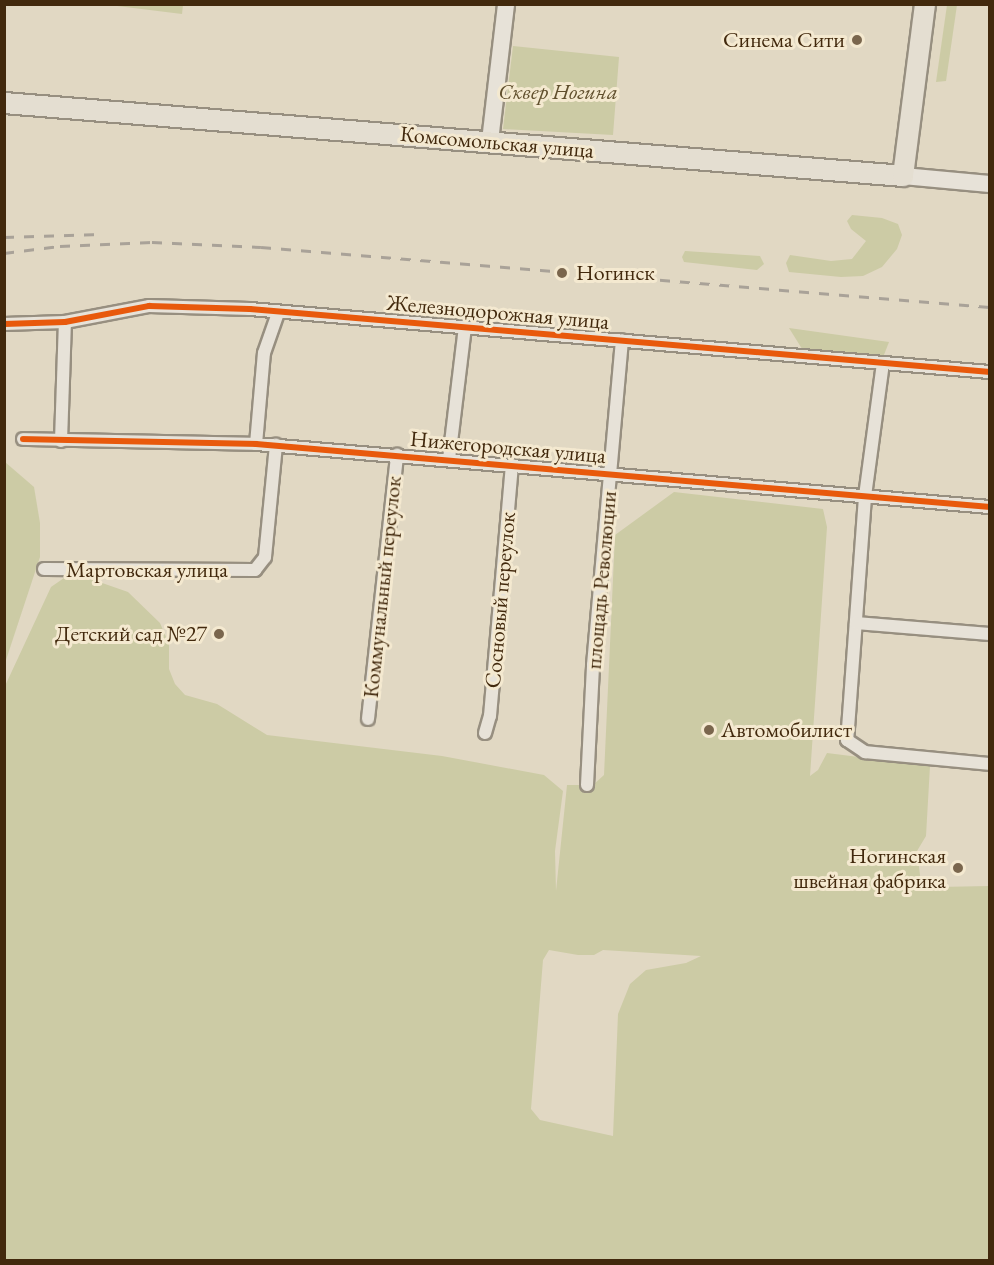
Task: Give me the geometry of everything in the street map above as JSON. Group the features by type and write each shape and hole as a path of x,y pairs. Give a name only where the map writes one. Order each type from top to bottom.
{"main road":[{"path":"903,176 925,4"},
{"name":"Комсомольская улица","path":"4,103 903,176"}],"street":[{"path":"490,141 506,4"},
{"name":"Комсомольская улица","path":"903,176 990,184"},
{"name":"Железнодорожная улица","path":"4,324 65,322 149,306 465,327 990,372"},
{"path":"256,444 264,353 278,314"},
{"path":"61,441 65,322"},
{"path":"449,459 465,327"},
{"name":"площадь Революции","path":"587,785 622,340"},
{"path":"883,363 865,497 846,733 851,746 865,752 990,764"},
{"name":"Нижегородская улица","path":"23,439 276,445 990,507"},
{"name":"Мартовская улица","path":"44,569 250,570 265,557 276,445"},
{"name":"Коммунальный переулок","path":"368,719 397,455"},
{"name":"Сосновый переулок","path":"485,733 490,716 512,465"},
{"path":"856,623 990,634"}],"green space":[{"path":"101,4 183,4 183,5 182,14"},
{"path":"947,5 957,5 946,81 936,82"},
{"name":"Сквер Ногина","path":"513,46 619,57 613,135 503,129"},
{"path":"852,215 882,218 898,224 902,235 897,249 882,267 863,276 841,277 789,272 786,263 790,255 831,261 852,259 866,241 851,229 847,221"},
{"path":"685,251 760,256 764,264 757,270 684,262 682,257"},
{"path":"789,328 889,342 882,360 804,352"},
{"path":"5,462 34,487 40,523 40,557 5,663"},
{"path":"674,492 823,509 827,527 810,776 818,770 827,753 930,766 926,836 917,851 921,883 938,887 989,886 989,1260 5,1260 5,686 51,587 64,578 85,577 128,592 160,623 169,644 169,669 175,684 185,695 217,704 267,735 442,756 544,775 563,791 555,851 556,891 567,785 593,785 604,775 615,535","holes":["549,950 594,955 603,950 701,956 686,963 646,970 630,984 618,1014 613,1136 540,1120 531,1109 543,960"]}],"railway":[{"path":"4,237 101,234"},
{"path":"4,253 60,246 152,242 261,247 990,307"}],"cycle path":[{"path":"4,324 65,322 149,306 250,309 990,372"},
{"path":"23,439 256,444 990,507"}],"place":[{"name":"Синема Сити","path":"857,40"},
{"name":"Ногинск","path":"562,273"},
{"name":"Детский сад №27","path":"219,634"},
{"name":"Автомобилист","path":"709,730"},
{"name":"Ногинская швейная фабрика","path":"958,868"}]}
